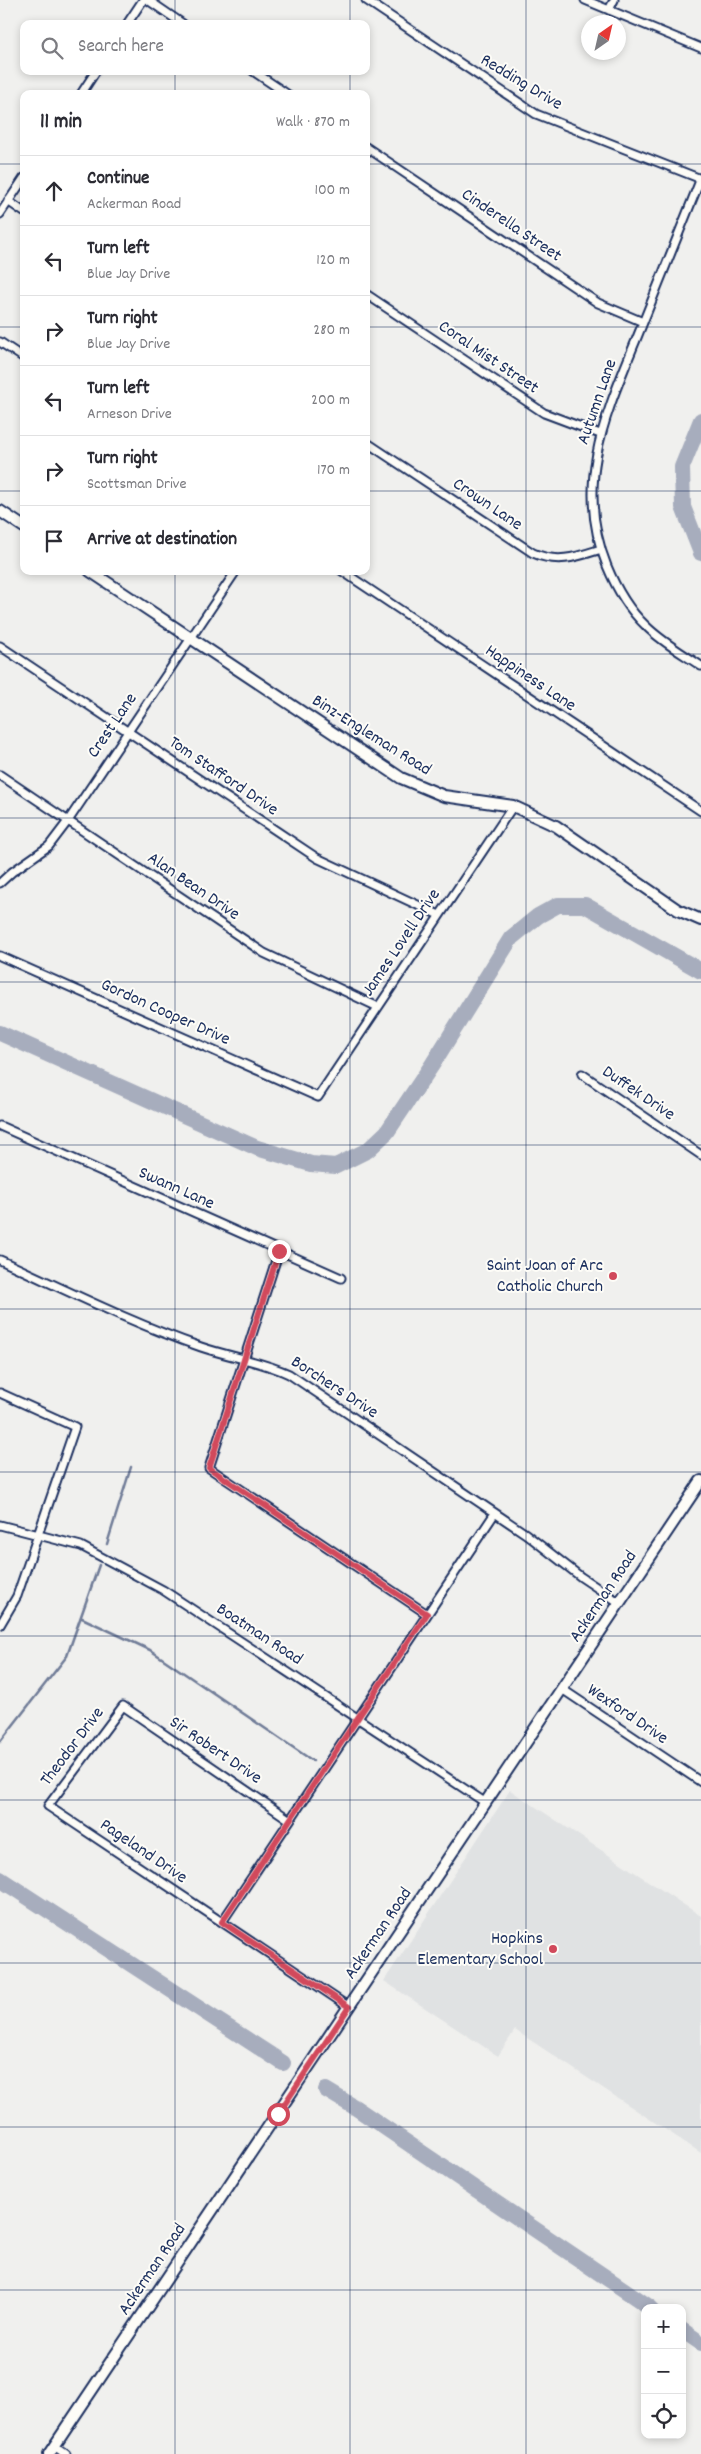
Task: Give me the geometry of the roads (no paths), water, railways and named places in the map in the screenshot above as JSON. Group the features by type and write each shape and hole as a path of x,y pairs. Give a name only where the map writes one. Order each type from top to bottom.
{"street":[{"path":"130,20 143,0"},
{"path":"148,0 177,20"},
{"name":"Redding Drive","path":"366,0 536,114 701,179"},
{"path":"585,0 701,48"},
{"path":"609,10 614,0"},
{"path":"84,90 93,75"},
{"path":"259,75 281,90"},
{"name":"Cinderella Street","path":"370,150 598,304 643,322"},
{"name":"Autumn Lane","path":"701,179 610,402 595,456 592,500 600,549 614,581 633,611 658,637 701,666"},
{"path":"0,214 20,184"},
{"path":"8,201 20,209"},
{"name":"Coral Mist Street","path":"370,297 544,413 600,434"},
{"path":"0,342 20,355"},
{"name":"Crown Lane","path":"370,445 533,553 546,559 560,561 600,549"},
{"path":"0,510 20,523"},
{"name":"Binz-Engleman Road","path":"96,575 190,639 415,785 444,796 513,806 556,826 678,910 701,920"},
{"name":"Crest Lane","path":"0,883 12,872 49,846 68,821 233,575"},
{"name":"Happiness Lane","path":"348,575 701,811"},
{"name":"Tom Stafford Drive","path":"0,646 329,866 439,915"},
{"name":"Alan Bean Drive","path":"0,775 264,953 378,1007"},
{"name":"James Lovell Drive","path":"318,1097 513,806"},
{"name":"Gordon Cooper Drive","path":"0,956 318,1097"},
{"name":"Duffek Drive","path":"582,1074 701,1155"},
{"name":"Swann Lane","path":"0,1126 341,1278"},
{"path":"279,1251 209,1468 427,1614"},
{"name":"Borchers Drive","path":"0,1260 141,1324 244,1360 273,1367 295,1378 495,1513 620,1603"},
{"path":"0,1393 75,1427 18,1596 0,1625"},
{"name":"Ackerman Road","path":"52,2450 701,1481"},
{"path":"222,1922 495,1513"},
{"name":"Boatman Road","path":"0,1524 81,1546 162,1590 486,1803"},
{"name":"Wexford Drive","path":"562,1689 701,1782"},
{"name":"Theodor Drive","path":"48,1806 123,1706"},
{"name":"Sir Robert Drive","path":"123,1706 290,1820"},
{"name":"Pageland Drive","path":"48,1806 349,2007"},
{"path":"52,2450 66,2454"}],"waterway":[{"path":"701,420 682,467 683,507 701,553"},
{"path":"0,1033 257,1148 311,1164 336,1166 368,1150 387,1132 432,1065 511,938 538,916 558,905 585,905 701,971"},
{"path":"107,1544 131,1467"},
{"path":"0,1742 67,1656 99,1565"},
{"path":"82,1618 150,1650 313,1761"},
{"path":"0,1879 283,2063"},
{"path":"326,2090 356,2108 645,2304"},
{"path":"686,2333 701,2343"}],"place":[{"name":"Saint Joan of Arc Catholic Church","path":"613,1276"},
{"name":"Hopkins Elementary School","path":"553,1949"}]}
